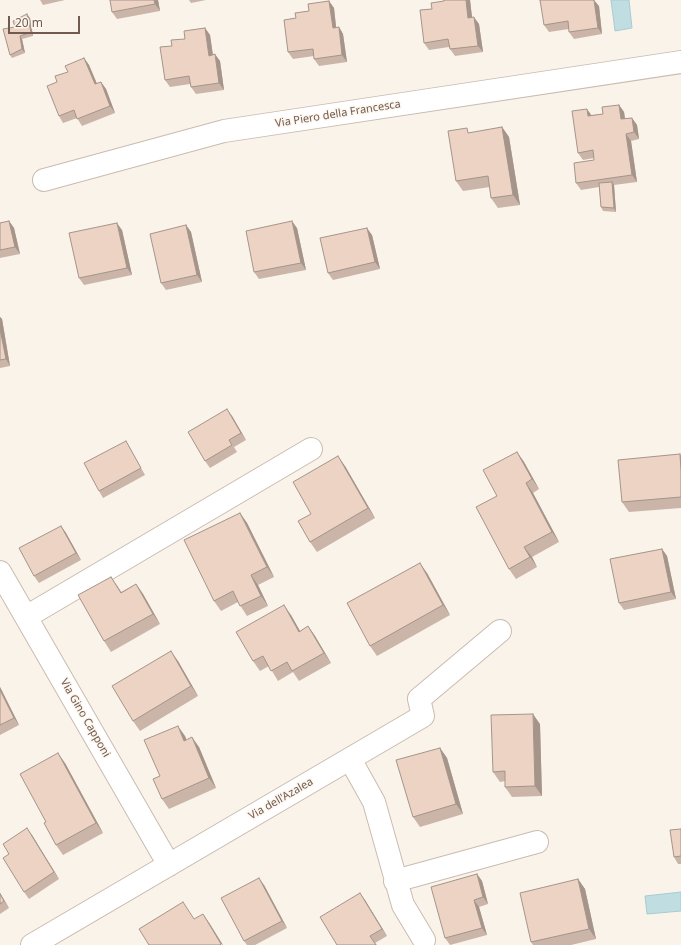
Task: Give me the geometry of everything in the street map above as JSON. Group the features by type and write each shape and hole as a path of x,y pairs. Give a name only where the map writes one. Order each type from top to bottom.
{"street":[{"name":"Via Piero della Francesca","path":"44,180 224,131 681,62"},
{"path":"26,617 312,449"},
{"name":"Via Gino Capponi","path":"0,572 169,865"},
{"name":"Via dell'Azalea","path":"32,945 423,716 419,699 500,631"},
{"path":"350,759 374,802 403,905 424,940"},
{"path":"395,881 537,842"}],"water":[{"path":"611,0 629,0 632,28 615,31"},
{"path":"681,892 681,911 647,914 645,896"}],"building":[{"path":"110,0 154,0 155,4 112,12"},
{"path":"444,0 466,0 468,18 474,17 478,46 450,49 448,39 424,43 420,10 432,9 431,3"},
{"path":"540,0 594,0 598,28 569,32 568,21 544,25"},
{"path":"329,1 333,28 339,27 342,55 314,59 313,49 288,52 284,20 296,18 295,13 309,11 308,4"},
{"path":"27,14 31,32 20,36 22,49 10,55 3,29 15,27 13,21"},
{"path":"205,28 209,56 215,54 219,83 191,87 189,76 165,80 160,47 172,46 171,40 185,39 184,31"},
{"path":"84,58 95,84 101,82 110,106 77,119 74,110 59,116 47,86 57,82 55,76 68,72 65,66"},
{"path":"619,105 621,119 632,118 634,132 626,134 632,175 576,183 574,163 594,160 593,150 578,153 572,111 587,109 588,116 603,114 602,107"},
{"path":"502,127 513,195 491,198 488,176 456,181 448,131 467,128 468,133"},
{"path":"612,182 614,208 601,207 599,183"},
{"path":"9,221 15,247 0,250 0,223"},
{"path":"292,221 301,263 254,272 246,231"},
{"path":"117,223 127,268 79,278 69,233"},
{"path":"186,225 197,275 161,283 150,234"},
{"path":"367,228 375,262 328,273 320,238"},
{"path":"0,329 6,359 0,360"},
{"path":"227,409 241,433 229,440 232,445 205,461 188,432"},
{"path":"126,441 141,468 99,491 84,463"},
{"path":"517,452 532,479 526,483 552,532 524,547 530,557 509,569 476,507 497,496 483,470"},
{"path":"680,454 681,497 622,502 618,460"},
{"path":"338,456 368,508 310,542 298,521 311,514 293,482"},
{"path":"240,513 267,567 251,575 261,596 240,606 233,591 214,601 184,540"},
{"path":"61,526 76,553 34,576 19,548"},
{"path":"662,549 671,592 619,603 610,559"},
{"path":"420,563 443,605 370,646 347,603"},
{"path":"111,577 121,593 136,584 153,614 104,641 78,595"},
{"path":"284,605 299,632 308,626 324,653 292,671 287,662 271,671 263,656 253,661 236,632"},
{"path":"171,651 191,686 133,721 112,686"},
{"path":"0,690 14,718 0,725"},
{"path":"533,714 535,786 505,787 505,771 493,772 491,715"},
{"path":"178,726 184,741 192,737 209,778 162,799 153,779 160,776 144,740"},
{"path":"440,748 456,804 413,817 396,760"},
{"path":"58,753 96,823 56,845 44,823 46,822 20,774"},
{"path":"27,828 54,872 24,892 3,858 9,854 3,844"},
{"path":"681,829 681,856 674,857 670,830"},
{"path":"477,874 483,897 474,900 482,928 445,938 431,887"},
{"path":"259,878 282,921 244,941 221,898"},
{"path":"578,879 589,929 531,942 520,893"},
{"path":"360,893 382,929 370,936 376,945 337,945 320,917"},
{"path":"0,894 4,901 0,904"},
{"path":"183,902 194,919 203,914 221,944 220,945 149,945 139,929"}]}
